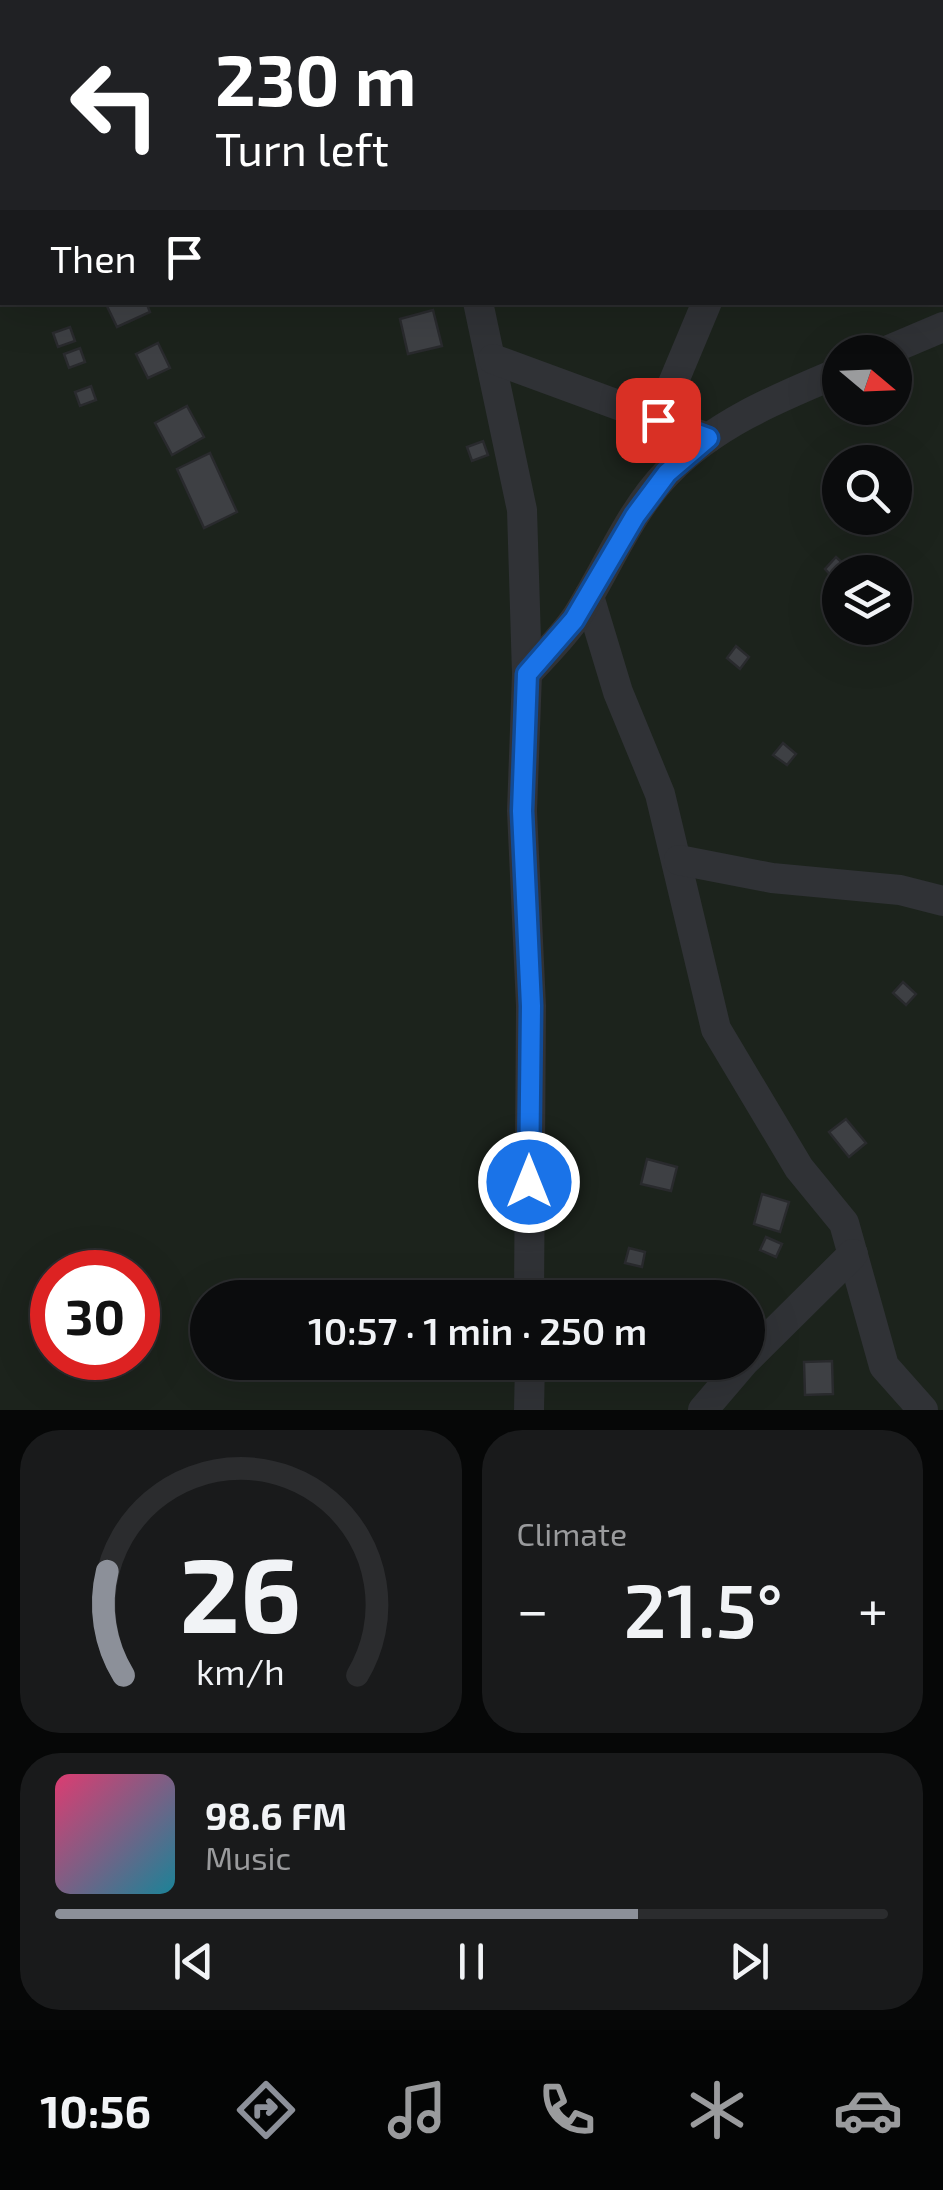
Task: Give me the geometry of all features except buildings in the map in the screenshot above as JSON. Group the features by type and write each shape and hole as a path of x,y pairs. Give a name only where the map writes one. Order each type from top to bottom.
{"street":[{"path":"479,305 522,510 527,674 522,811 531,1006 529,1280"},
{"path":"658,420 706,305"},
{"path":"912,340 943,327"},
{"path":"493,359 708,438"},
{"path":"527,674 589,596 635,516 667,473 708,438 752,410 822,380"},
{"path":"589,596 680,860 716,1029 799,1168 844,1223 884,1366 923,1410"},
{"path":"680,860 772,878 900,890 943,901"},
{"path":"765,1341 853,1254"},
{"path":"529,1410 530,1380"},
{"path":"703,1410 729,1380"}],"shaded area":[{"path":"0,305 943,305 943,1410 0,1410"}],"route":[{"path":"529,1182 531,1006 522,811 527,674 574,620 635,516 667,473 708,438 658,420"}]}
